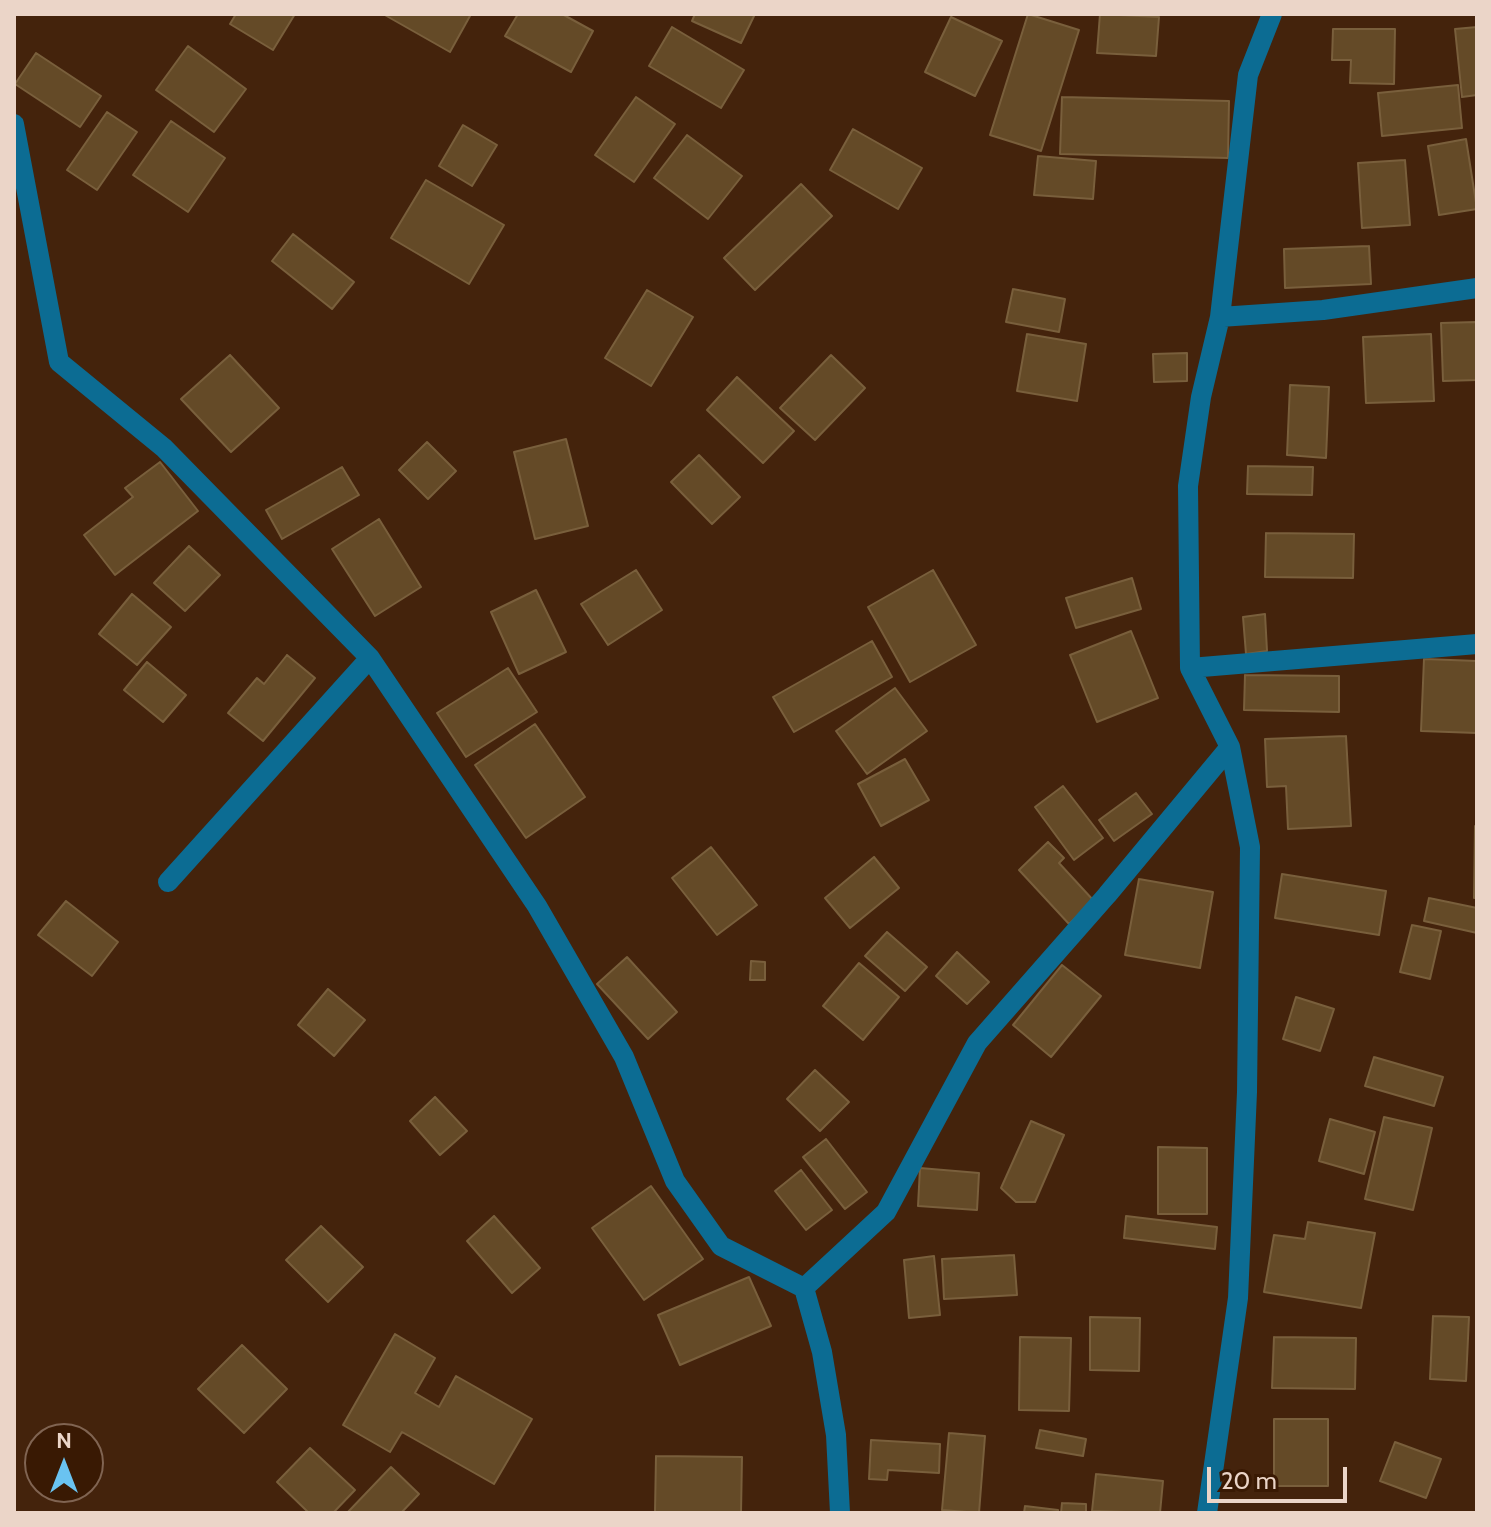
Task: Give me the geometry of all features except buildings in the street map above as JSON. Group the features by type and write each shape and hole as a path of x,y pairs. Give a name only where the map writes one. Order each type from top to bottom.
{"street":[{"path":"1207,1513 1238,1298 1247,1092 1250,847 1230,747 1190,668 1188,486 1201,397 1220,317 1248,75 1272,14"},
{"path":"14,124 59,362 164,448 370,658 545,920 624,1057 675,1181 721,1246 804,1288 822,1352 836,1435 840,1513"},
{"path":"1220,317 1323,310 1477,288"},
{"path":"1190,668 1477,644"},
{"path":"168,882 370,658"},
{"path":"804,1288 886,1212 977,1043 1107,895 1230,747"}]}
